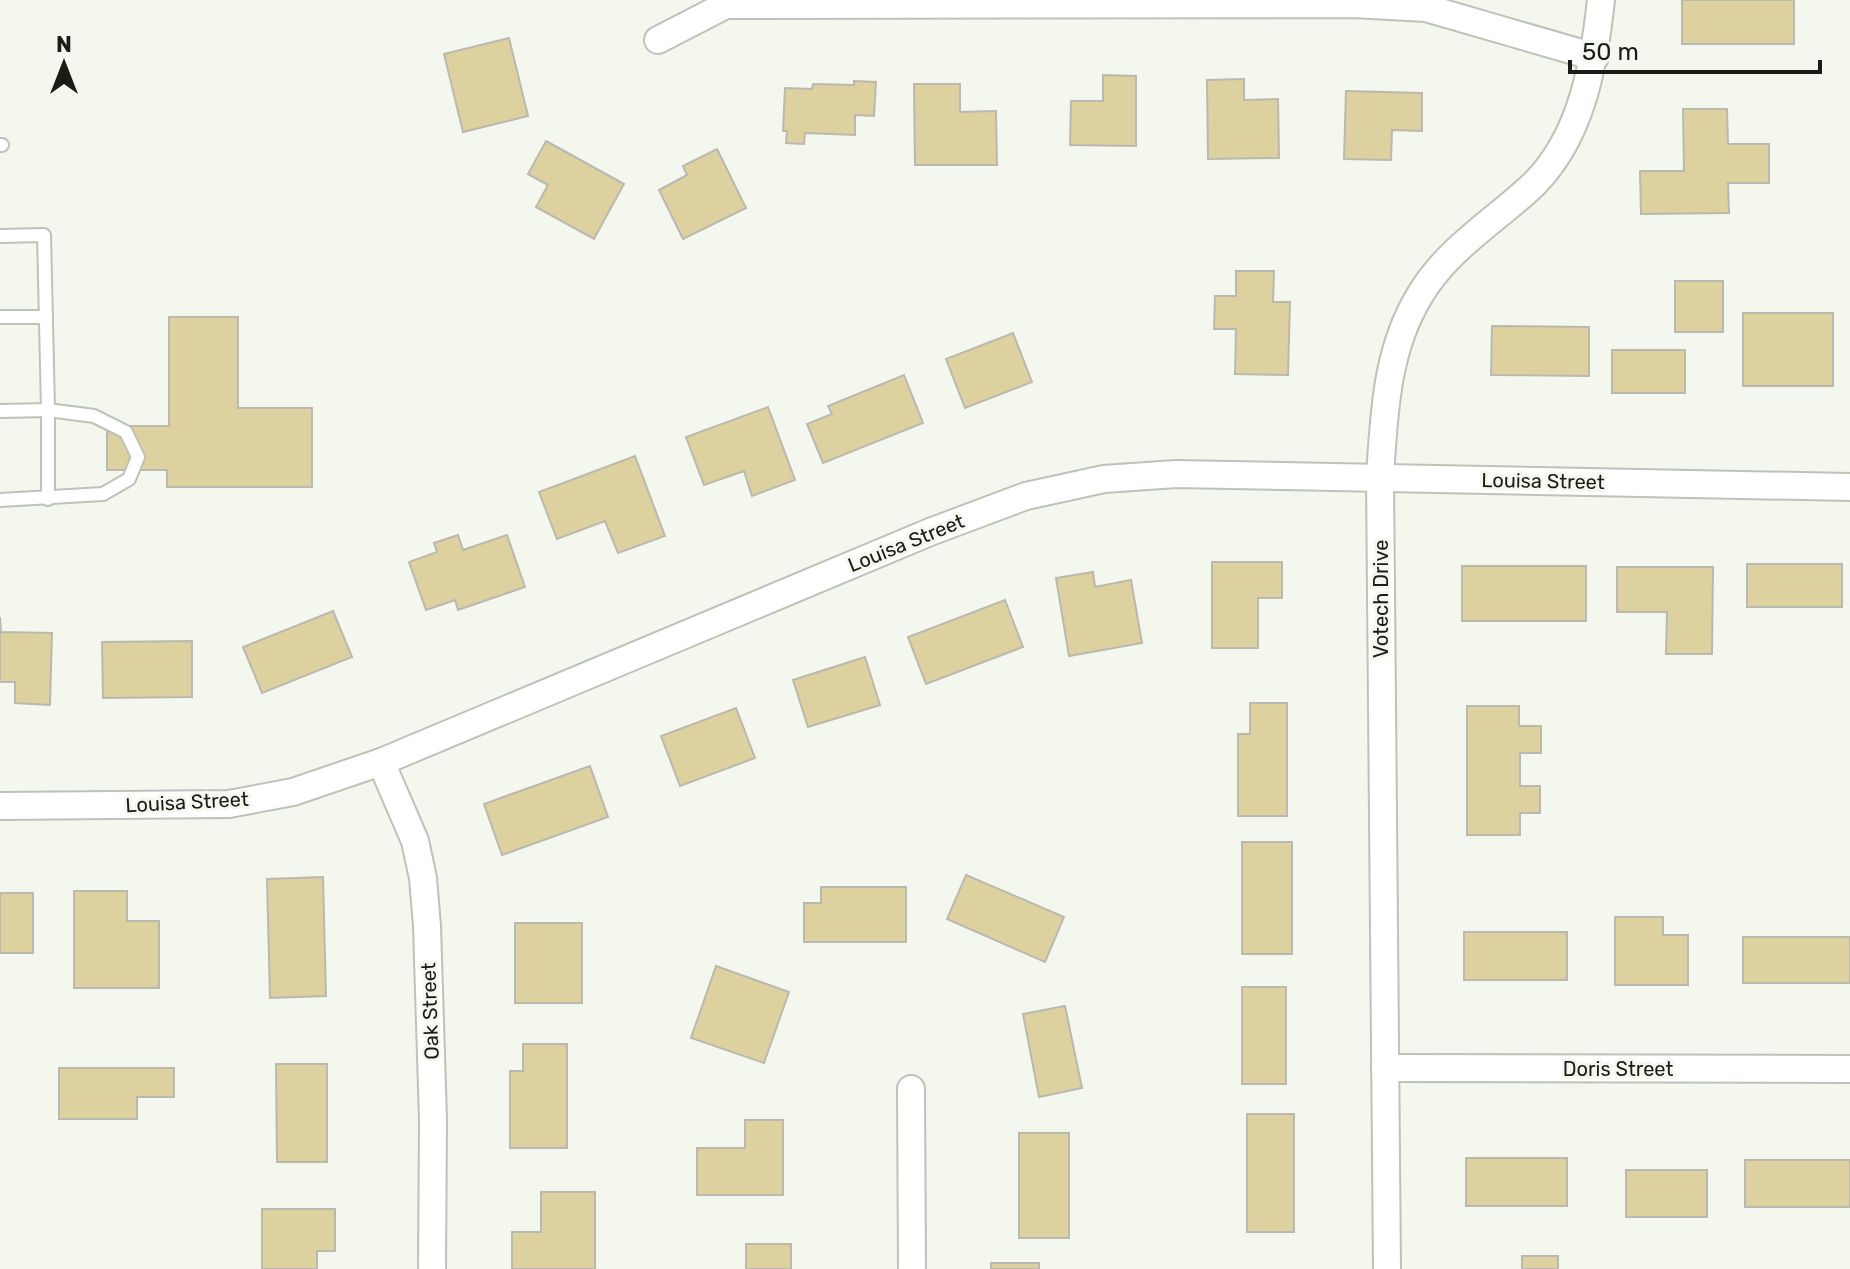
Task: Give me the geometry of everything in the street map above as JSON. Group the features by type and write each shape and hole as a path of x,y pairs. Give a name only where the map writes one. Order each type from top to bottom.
{"street":[{"name":"Votech Drive","path":"1387,1269 1380,477 1385,400 1397,346 1420,295 1451,255 1535,183 1563,145 1582,101 1595,57 1601,0"},
{"path":"658,40 726,5 1353,4 1426,8 1595,57"},
{"name":"Louisa Street","path":"0,806 229,804 293,792 381,762 930,532 1026,496 1104,479 1176,474 1850,487"},
{"name":"Oak Street","path":"381,762 415,841 423,878 433,1120 432,1269"},
{"name":"Doris Street","path":"1385,1068 1850,1069"},
{"path":"911,1089 912,1269"}],"lane":[{"path":"0,236 44,235 48,499"},
{"path":"0,317 46,317"},
{"path":"0,411 48,410 94,416 126,432 138,457 129,479 103,494 0,500"}],"building":[{"path":"1682,0 1794,0 1794,44 1682,44"},
{"path":"509,38 528,116 463,132 444,54"},
{"path":"1103,75 1136,76 1136,146 1070,145 1071,101 1103,101"},
{"path":"1244,79 1244,100 1278,99 1279,158 1208,159 1207,80"},
{"path":"854,81 876,82 874,116 855,115 855,135 805,133 804,144 786,143 787,131 783,131 785,88 812,89 813,84 854,85"},
{"path":"914,84 960,84 960,112 996,111 997,165 915,165"},
{"path":"1346,91 1422,93 1422,131 1392,130 1391,160 1344,159"},
{"path":"1683,109 1727,109 1728,144 1769,144 1769,183 1728,183 1729,213 1641,214 1640,171 1684,171"},
{"path":"546,141 624,184 594,239 536,207 548,185 528,174"},
{"path":"717,149 746,208 683,239 659,190 687,175 683,166"},
{"path":"1236,271 1274,271 1273,302 1290,302 1288,375 1235,374 1236,329 1214,329 1215,296 1236,296"},
{"path":"1675,281 1723,281 1723,332 1675,332"},
{"path":"1743,313 1833,313 1833,386 1743,386"},
{"path":"169,317 238,317 238,408 312,408 312,487 167,487 167,470 107,470 107,426 169,426"},
{"path":"1492,326 1589,327 1589,376 1491,375"},
{"path":"1013,333 1032,382 965,408 946,359"},
{"path":"1612,350 1685,350 1685,393 1612,393"},
{"path":"904,375 923,423 823,463 807,424 832,414 828,406"},
{"path":"768,407 795,480 752,496 744,471 704,485 686,437"},
{"path":"635,456 665,536 618,553 605,521 557,539 539,492"},
{"path":"458,535 463,550 507,535 525,587 458,610 455,600 426,610 409,562 437,552 434,543"},
{"path":"1212,562 1282,562 1282,598 1258,598 1258,648 1212,648"},
{"path":"1747,564 1842,564 1842,607 1747,607"},
{"path":"1462,566 1586,566 1586,621 1462,621"},
{"path":"1617,567 1713,567 1712,654 1666,654 1667,612 1617,612"},
{"path":"1093,572 1095,587 1131,580 1142,643 1069,656 1056,578"},
{"path":"1005,600 1023,647 926,684 908,637"},
{"path":"333,611 352,657 262,693 243,647"},
{"path":"0,617 1,632 52,633 50,705 15,703 15,682 0,682"},
{"path":"192,641 192,697 103,698 102,642"},
{"path":"865,657 880,705 808,727 793,680"},
{"path":"1250,703 1287,703 1287,816 1238,816 1238,734 1250,734"},
{"path":"1467,706 1519,706 1519,726 1541,726 1541,753 1520,753 1520,786 1540,786 1540,813 1520,813 1520,835 1467,835"},
{"path":"736,708 755,758 680,786 661,736"},
{"path":"590,766 608,817 502,855 484,804"},
{"path":"1242,842 1292,842 1292,954 1242,954"},
{"path":"966,875 1064,917 1045,962 947,919"},
{"path":"323,877 326,996 270,998 267,879"},
{"path":"821,887 906,887 906,942 804,942 804,903 821,903"},
{"path":"74,891 127,891 127,921 159,921 159,988 74,988"},
{"path":"0,893 33,893 33,953 0,953"},
{"path":"1615,917 1663,917 1663,935 1688,935 1688,985 1615,985"},
{"path":"515,923 582,923 582,1003 515,1003"},
{"path":"1464,932 1567,932 1567,980 1464,980"},
{"path":"1743,937 1850,937 1850,983 1743,983"},
{"path":"716,966 789,992 764,1063 691,1038"},
{"path":"1242,987 1286,987 1286,1084 1242,1084"},
{"path":"1065,1006 1082,1088 1039,1097 1023,1014"},
{"path":"523,1044 567,1044 567,1148 510,1148 510,1071 523,1071"},
{"path":"276,1064 327,1064 327,1162 277,1162"},
{"path":"59,1068 174,1068 174,1097 137,1097 137,1119 59,1119"},
{"path":"1247,1114 1294,1114 1294,1232 1247,1232"},
{"path":"745,1120 783,1120 783,1195 697,1195 697,1148 745,1148"},
{"path":"1019,1133 1069,1133 1069,1238 1019,1238"},
{"path":"1466,1158 1567,1158 1567,1206 1466,1206"},
{"path":"1745,1160 1850,1160 1850,1207 1745,1207"},
{"path":"1626,1170 1707,1170 1707,1217 1626,1217"},
{"path":"541,1192 595,1192 595,1269 512,1269 512,1232 541,1232"},
{"path":"262,1209 335,1209 335,1251 317,1251 317,1269 262,1269"},
{"path":"746,1244 791,1244 791,1269 746,1269"},
{"path":"1522,1256 1558,1256 1558,1269 1522,1269"},
{"path":"991,1263 1039,1263 1039,1269 991,1269"}]}
